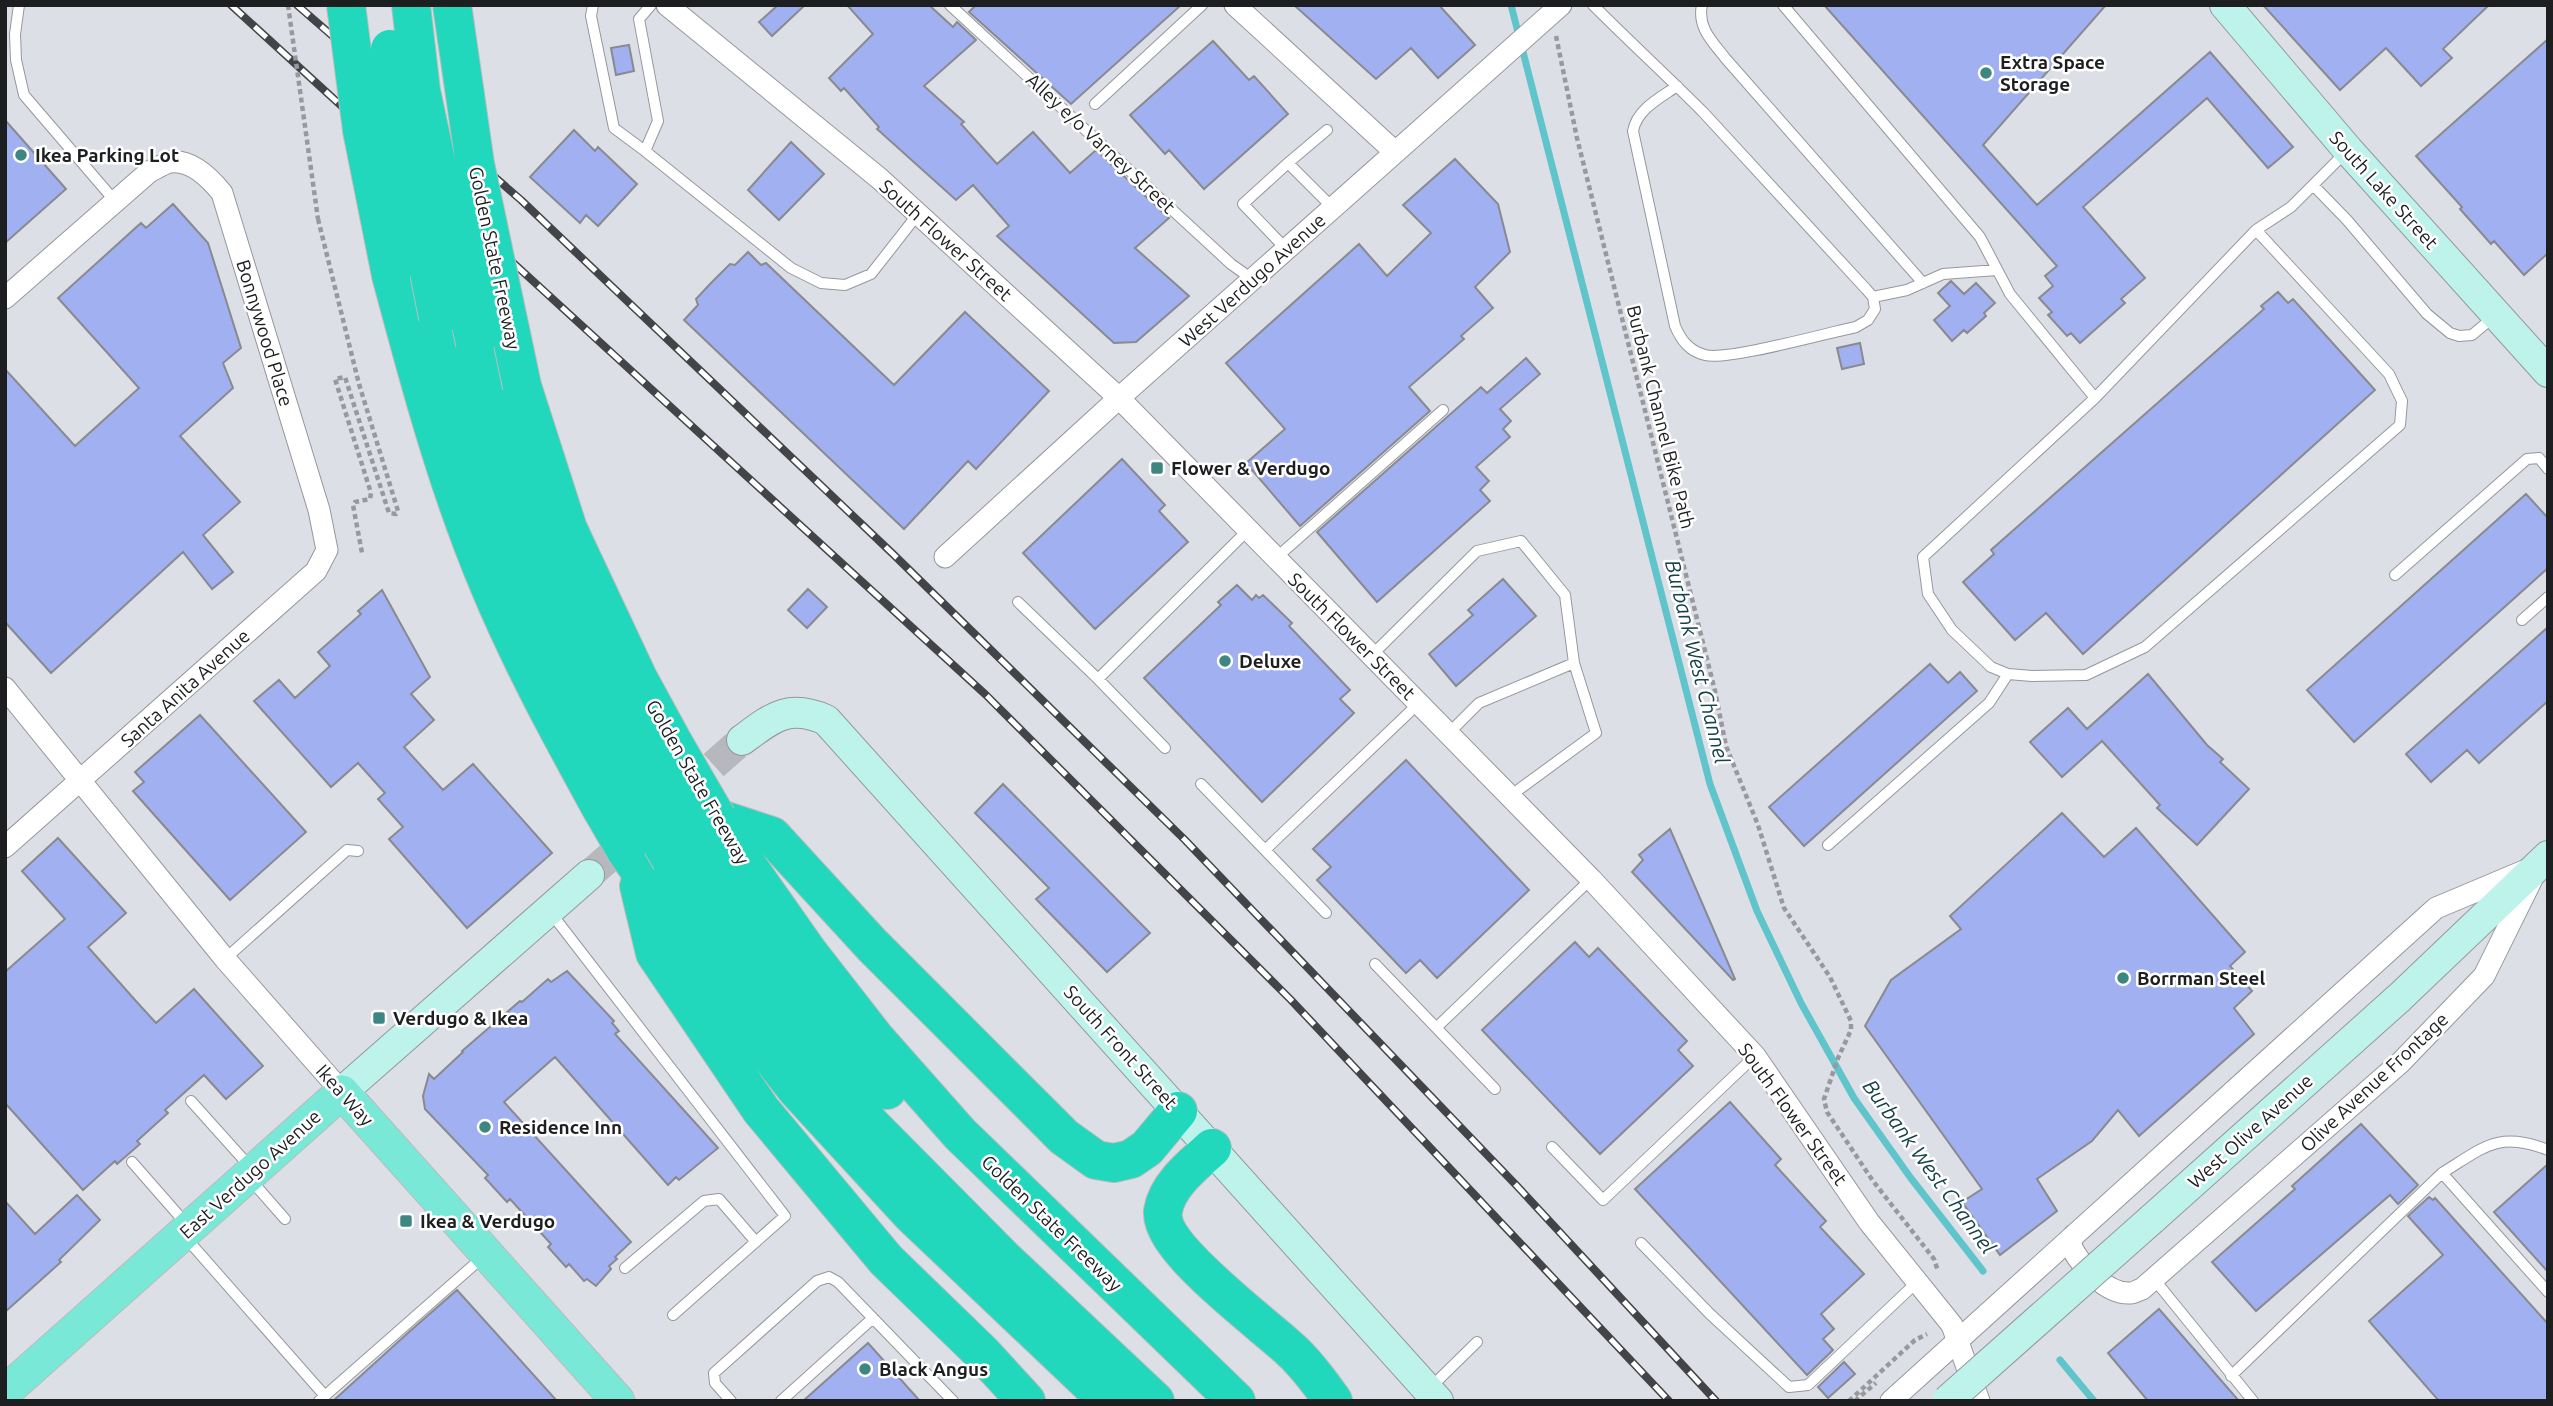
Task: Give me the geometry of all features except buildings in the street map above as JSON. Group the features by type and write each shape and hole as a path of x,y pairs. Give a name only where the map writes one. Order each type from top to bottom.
{"highway":[{"name":"Golden State Freeway","path":"346,5 362,130 391,275 436,440 488,583 536,688 638,776 668,858"},
{"path":"385,5 396,108 438,317 463,408 492,497 538,611 597,733 638,776"},
{"path":"411,5 421,91 475,343 497,420 556,575 601,671 638,776"},
{"name":"Golden State Freeway","path":"452,5 475,164 522,386 568,529 638,678 638,776 668,858 750,1030 797,1090 911,1214 1108,1401"},
{"path":"668,858 772,836 892,965 1064,1137 1097,1160 1114,1163 1131,1159 1147,1148 1178,1111"},
{"name":"Golden State Freeway","path":"668,858 749,868 808,952 875,1038 960,1134 1236,1401"},
{"path":"668,858 655,953 761,1110 886,1260 983,1354 1026,1400"},
{"path":"668,858 742,963 871,1125 1003,1258 1155,1401"},
{"path":"1212,1148 1169,1193 1163,1213 1167,1232 1187,1259 1294,1352 1333,1401"}],"main road":[{"name":"South Lake Street","path":"2224,5 2348,150 2548,372"},
{"name":"South Front Street","path":"742,740 777,715 811,713 826,720 1433,1395"},
{"name":"West Olive Avenue","path":"1967,1398 2152,1219 2399,998 2543,860"},
{"name":"East Verdugo Avenue","path":"5,1392 589,875"},
{"name":"Ikea Way","path":"342,1092 618,1401"}],"street":[{"name":"South Flower Street","path":"667,5 827,134 1119,398 1591,878 1755,1056 1869,1222 1952,1325 1967,1398"},
{"path":"1235,5 1395,152"},
{"name":"West Verdugo Avenue","path":"945,557 1119,398 1558,7"},
{"name":"Bonnywood Place","path":"114,200 149,172 171,162 193,167 209,177 222,193 320,510"},
{"path":"5,298 114,200"},
{"name":"Santa Anita Avenue","path":"8,839 81,781 316,571 327,550 320,510"},
{"name":"Ikea Way","path":"5,688 225,959 342,1092"},
{"path":"1891,1401 2436,908 2543,860"},
{"name":"Olive Avenue Frontage","path":"2110,1288 2131,1293 2154,1279 2407,1057 2484,976 2543,860"},
{"path":"2074,1235 2070,1244 2075,1256 2110,1288"},
{"path":"1967,1398 2090,1292 2110,1288"}],"lane":[{"path":"19,5 15,34 16,60 24,94 114,200"},
{"path":"593,5 591,16 614,128 791,268 821,283 845,285 871,274 918,214"},
{"path":"645,151 658,121 639,19 651,5"},
{"name":"Alley e/o Varney Street","path":"950,5 1231,264 1252,279"},
{"path":"1095,104 1202,5"},
{"path":"1592,5 1677,86 1873,297 1875,309 1868,320 1856,327 1718,357 1690,349 1681,338 1675,326 1633,131 1642,112 1677,86"},
{"path":"1702,5 1700,20 1704,31 1726,59 1923,283"},
{"path":"1783,5 1980,237 2010,294 2095,398"},
{"path":"1286,250 1243,204 1327,130"},
{"path":"2256,230 2389,374 2402,401 2400,425 2145,647 2086,675 2008,674 1991,667 1952,630 1928,594 1923,556 2095,398 2256,230 2291,207 2348,150"},
{"path":"1288,163 1333,208"},
{"path":"2313,185 2427,314 2450,333 2459,337 2472,335 2497,314"},
{"path":"1873,297 1907,290 1943,274 1997,270"},
{"path":"1276,558 1443,410"},
{"path":"2395,575 2527,458 2539,458 2548,469"},
{"path":"1098,679 1248,530"},
{"path":"1372,655 1477,551 1521,541 1565,595 1574,663 1596,733 1510,796"},
{"path":"2522,620 2548,597"},
{"path":"1018,602 1165,748"},
{"path":"1449,733 1479,704 1574,663"},
{"path":"1828,845 1989,703 2008,674"},
{"path":"1265,850 1419,703"},
{"path":"1201,784 1326,913"},
{"path":"225,959 347,850 358,851"},
{"path":"1437,1027 1591,878"},
{"path":"549,911 785,1216 673,1315"},
{"path":"1375,964 1495,1089"},
{"path":"1552,1147 1603,1200 1755,1056"},
{"path":"191,1101 285,1219"},
{"path":"2231,1376 2442,1173 2492,1142 2526,1141 2548,1150"},
{"path":"132,1163 322,1398 486,1254"},
{"path":"2442,1173 2548,1292"},
{"path":"625,1268 704,1201 719,1199 756,1241"},
{"path":"1641,1243 1710,1314 1789,1387 1808,1385 1916,1283"},
{"path":"731,1401 715,1383 714,1373 817,1280 829,1277 838,1282 954,1401"},
{"path":"2154,1279 2253,1401"},
{"path":"781,1401 873,1318"},
{"path":"1433,1395 1477,1342"}],"path":[{"path":"288,5 318,219 359,384 398,511 397,514 389,513 345,377 340,376 335,379 371,493 370,499 352,505 362,554"},
{"name":"Burbank Channel Bike Path","path":"1559,46 1577,138 1715,691 1726,746 1758,825 1784,908 1830,977 1849,1014 1851,1030 1824,1099 1827,1112 1872,1181 1934,1259 1938,1271"},
{"path":"1849,1401 1915,1340 1927,1335"}],"waterway":[{"name":"Burbank West Channel","path":"1511,5 1710,784 1757,911 1801,1003 1854,1098 1910,1177 1983,1271"},
{"name":"Burbank West Channel","path":"2060,1360 2094,1401"}],"tunnel":[{"path":"680,795 742,740"},
{"path":"589,875 637,833"}],"railway":[{"path":"231,5 986,695 1291,1000 1669,1401"},
{"path":"297,5 521,200 893,554 1185,840 1517,1186 1716,1401"}],"place":[{"name":"Extra Space Storage","path":"1986,73"},
{"name":"Ikea Parking Lot","path":"21,155"},
{"name":"Flower & Verdugo","path":"1157,468"},
{"name":"Deluxe","path":"1225,661"},
{"name":"Borrman Steel","path":"2123,978"},
{"name":"Verdugo & Ikea","path":"379,1018"},
{"name":"Residence Inn","path":"485,1127"},
{"name":"Ikea & Verdugo","path":"406,1221"},
{"name":"Black Angus","path":"865,1369"}]}
